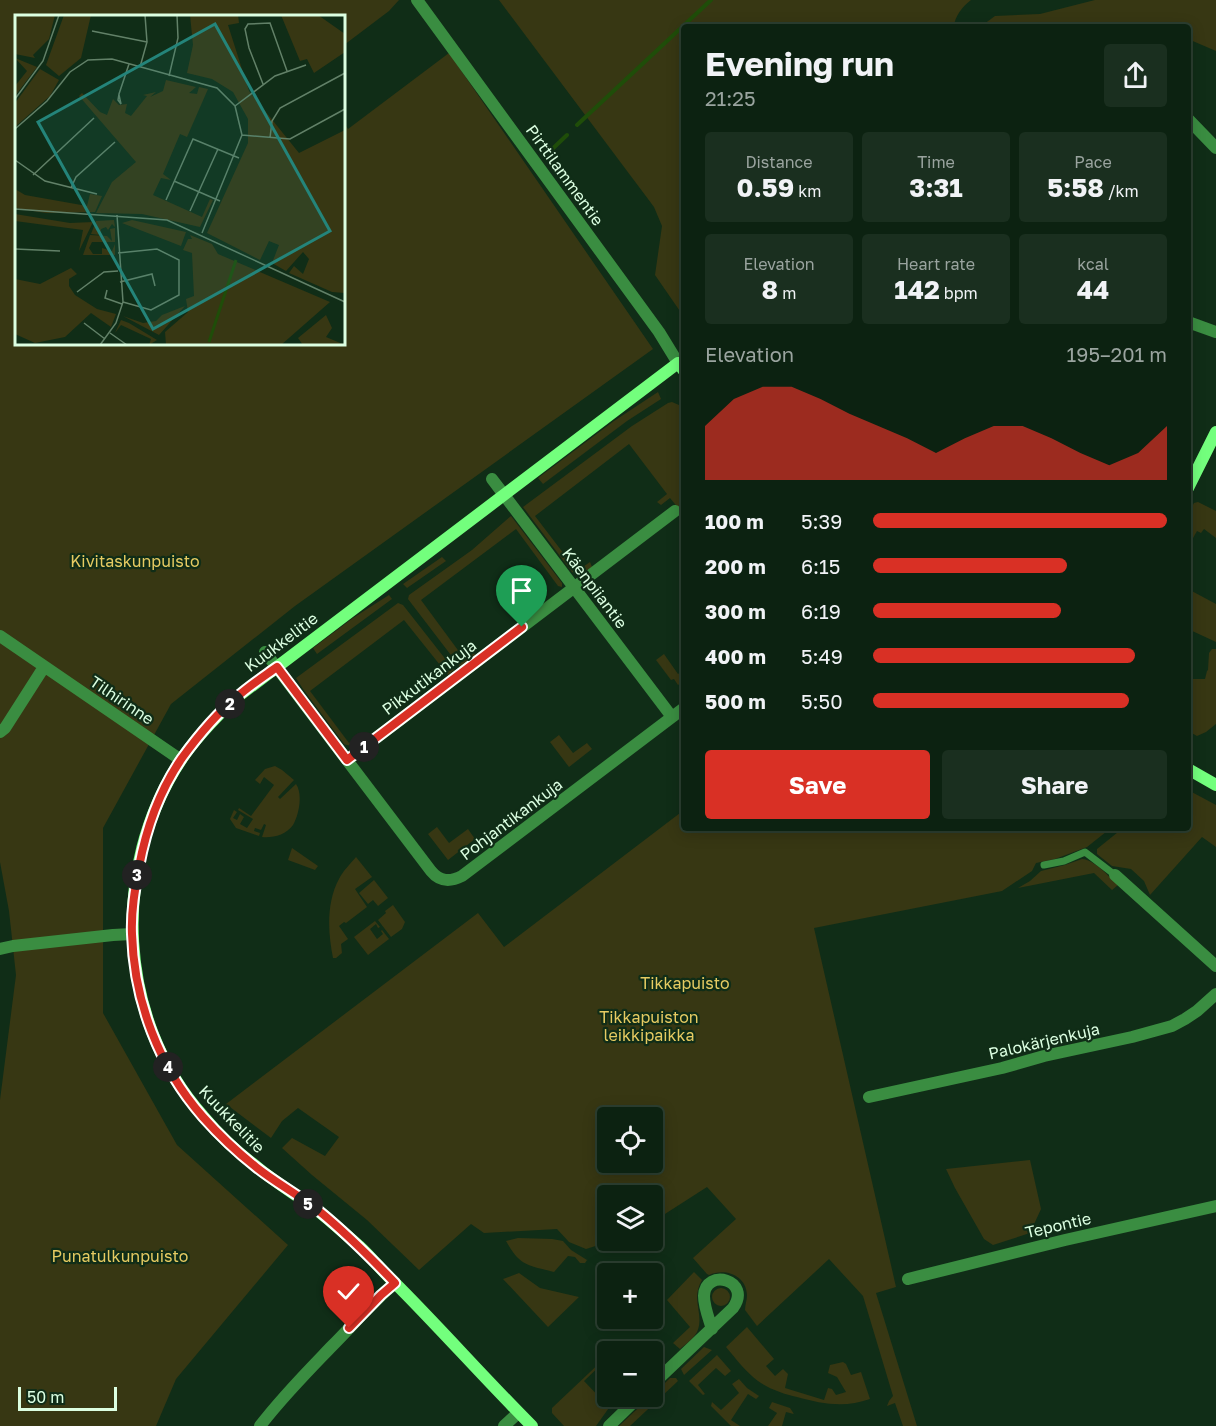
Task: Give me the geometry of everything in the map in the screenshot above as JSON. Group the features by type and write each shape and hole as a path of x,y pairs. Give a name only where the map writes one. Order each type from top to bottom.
{"street":[{"name":"Pirttilammentie","path":"417,0 659,332 681,367"},
{"path":"1191,122 1216,148"},
{"path":"1191,323 1216,332"},
{"name":"Kuukkelitie","path":"531,1426 360,1247 318,1211 256,1167 228,1142 190,1101 168,1068 144,1011 138,985 132,934 135,886 148,827 157,804 181,760 198,738 236,698 503,494 681,367"},
{"path":"1191,482 1216,432"},
{"name":"Käenpiiantie","path":"492,479 672,717"},
{"name":"Pikkutikankuja","path":"347,760 675,511"},
{"name":"Tilhirinne","path":"0,636 181,760"},
{"name":"Pohjantikankuja","path":"265,652 435,876 451,881 462,876 681,710"},
{"path":"0,732 5,728 44,668"},
{"path":"1191,771 1216,785"},
{"path":"1115,875 1216,966"},
{"path":"0,949 132,934"},
{"name":"Palokärjenkuja","path":"869,1097 1002,1068 1172,1026 1191,1015 1216,994"},
{"name":"Tepontie","path":"908,1279 1216,1206"},
{"path":"260,1426 310,1369 395,1283"},
{"path":"663,1375 712,1329"},
{"path":"609,1426 629,1407"},
{"path":"504,1426 518,1413"}],"lane":[{"path":"1044,865 1064,861 1084,852 1115,875"}],"green space":[{"path":"0,0 399,0 389,11 345,44 345,15 15,15 15,345 345,345 345,124 348,129 449,53 653,349 295,606 171,704 103,828 103,1013 177,1145 288,1245 176,1379 156,1426 0,1426 0,1100 16,975 9,911 0,862"},
{"path":"499,0 971,0 960,12 955,24 681,24 681,313 655,275 662,226 654,207"},
{"path":"1095,0 1216,0 1216,51 1191,40 1191,24 984,24 995,16 1040,14"},
{"path":"658,392 661,399 627,421 543,484 538,478 614,421"},
{"path":"672,402 681,408 681,511 670,498 661,505 657,502 667,494 629,444 535,516 577,571 590,562 592,567 580,573 572,572 523,507 632,426"},
{"path":"1198,502 1216,511 1216,538 1204,529 1201,533 1197,531 1191,542 1191,508 1194,503"},
{"path":"511,516 562,583 562,587 558,586 516,529 421,600 463,657 473,649 475,655 460,667 408,599 409,595 472,550"},
{"path":"442,557 446,561 407,588 403,584"},
{"path":"1191,591 1216,604 1216,642 1191,630"},
{"path":"389,595 392,599 317,654 313,648"},
{"path":"398,603 403,605 454,670 448,675 404,620 310,691 349,743 359,735 362,738 355,744 346,745 296,678"},
{"path":"1212,649 1216,649 1216,724 1197,736 1191,733 1191,679 1205,679 1209,653"},
{"path":"664,654 678,674 681,672 681,682 678,685 674,679 671,680 656,660"},
{"path":"559,735 573,753 587,743 592,749 569,767 550,742"},
{"path":"275,766 294,780 278,797 280,799 296,784 298,788 299,804 293,825 283,833 266,837 262,837 266,825 264,824 261,830 255,828 254,831 260,833 259,836 236,828 230,819 234,810 237,812 233,818 237,820 240,814 244,817 240,824 247,828 253,819 238,810 239,808 251,816 274,785 264,777 260,784 255,780 265,769"},
{"path":"1191,792 1216,805 1216,847 1202,837 1150,895 1144,881 1131,869 1112,866 1097,854 1097,849 1119,831 1191,831"},
{"name":"Tikkapuisto","path":"681,812 681,831 1107,831 1087,847 1055,859 1036,863 1032,871 1002,891 814,928 896,1287 876,1293 917,1426 903,1426 895,1403 887,1406 893,1396 863,1296 829,1259 757,1326 745,1310 747,1295 743,1282 728,1273 707,1274 693,1258 736,1219 707,1187 663,1215 663,1185 597,1185 597,1246 586,1249 569,1242 557,1229 484,1233 471,1224 419,1270 367,1220 282,1148 292,1138 325,1156 339,1137 298,1108 282,1121 271,1138 226,1104 478,913 504,947"},
{"path":"437,827 449,843 468,829 475,839 448,860 428,834"},
{"path":"292,848 318,866 315,870 288,860"},
{"path":"356,857 372,877 355,889 367,907 339,926 348,939 341,944 342,953 333,958 329,928 332,898 341,876"},
{"path":"1082,859 1096,865 1118,885 1112,890 1094,873 1018,888 1041,871"},
{"path":"374,880 388,898 378,906 373,900 368,904 359,893"},
{"path":"393,905 405,922 402,929 391,937 378,920"},
{"path":"375,921 380,927 378,928 376,924 370,929 377,939 383,934 382,930 389,939 368,955 354,937"},
{"path":"1030,1160 1041,1209 1030,1233 993,1245 984,1239 946,1169"},
{"path":"518,1238 563,1241 571,1250 587,1260 585,1263 580,1263 575,1257 568,1256 554,1272 531,1266 520,1260 506,1241"},
{"path":"694,1272 702,1280 697,1294 699,1325 694,1337 680,1349 673,1343 690,1327 667,1300"},
{"path":"519,1273 540,1288 579,1297 548,1327 503,1279"},
{"path":"721,1288 727,1291 730,1297 727,1303 721,1306 715,1303 712,1297 715,1291"},
{"path":"747,1327 774,1359 766,1366 775,1376 783,1369 788,1374 785,1388 824,1400 828,1388 832,1389 836,1395 846,1392 837,1377 828,1373 830,1365 843,1362 851,1375 861,1372 870,1399 843,1404 824,1403 787,1394 762,1384 726,1347"},
{"path":"704,1347 712,1350 684,1375 681,1369"},
{"path":"717,1355 731,1371 725,1376 716,1368 698,1385 705,1394 703,1395 689,1381"},
{"path":"597,1365 597,1369 584,1381 597,1395 597,1407 610,1407 596,1426 564,1426 552,1413 552,1408"},
{"path":"670,1378 676,1378 678,1381 663,1395 663,1385"},
{"path":"739,1379 759,1396 756,1399 748,1394 731,1420 740,1426 731,1426 711,1406 712,1402 721,1410 739,1393 732,1384"},
{"path":"772,1402 790,1408 794,1414 786,1412 782,1426 768,1426 777,1413 769,1408"},
{"path":"639,1407 650,1407 630,1426 619,1426"}],"waterway":[{"path":"685,24 711,0"},
{"path":"577,125 681,28"},
{"path":"546,155 567,135"}],"route":[{"path":"349,1328 395,1283 360,1247 318,1211 256,1167 228,1142 190,1101 168,1068 158,1046 144,1011 138,985 132,934 135,886 148,827 157,804 181,760 198,738 236,698 277,667 347,760 522,627"}],"park label":[{"name":"Kivitaskunpuisto","path":"135,561"},
{"name":"Tikkapuiston leikkipaikka","path":"649,1026"},
{"name":"Punatulkunpuisto","path":"120,1256"}]}
